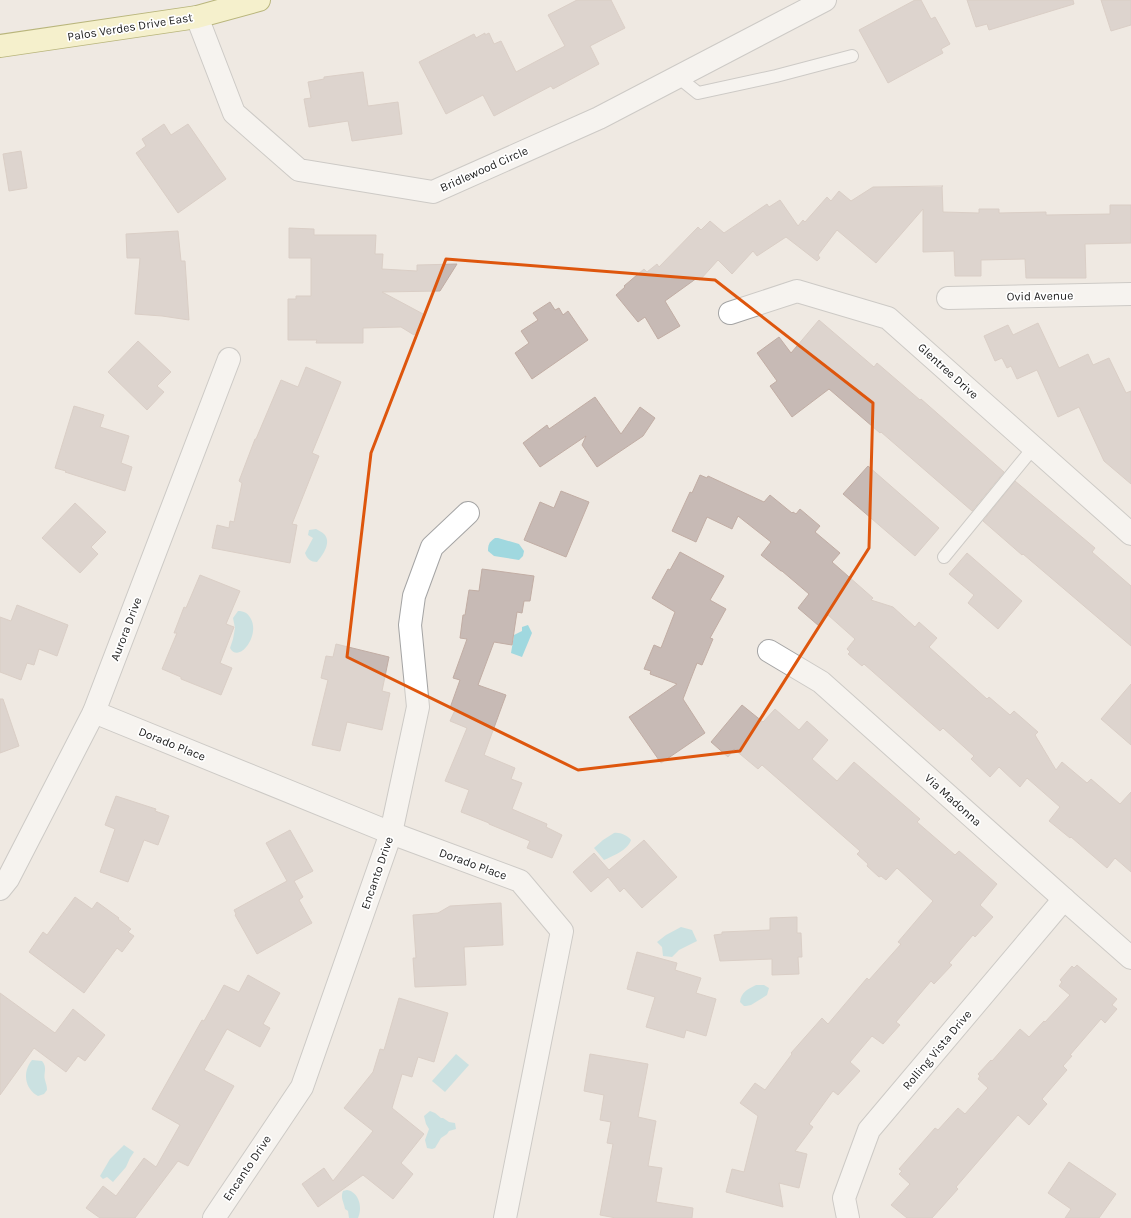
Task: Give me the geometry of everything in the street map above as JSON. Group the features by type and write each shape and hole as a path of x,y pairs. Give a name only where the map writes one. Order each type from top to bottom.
{"main road":[{"name":"Palos Verdes Drive East","path":"0,46 198,16 259,0"}],"street":[{"name":"Bridlewood Circle","path":"198,16 234,112 299,170 433,192 599,118 825,0"},
{"name":"Glentree Drive","path":"730,313 797,291 888,318 1131,534"},
{"name":"Ovid Avenue","path":"948,298 1131,294"},
{"name":"Aurora Drive","path":"3,880 94,712 230,359"},
{"name":"Encanto Drive","path":"214,1218 302,1087 391,833 418,707 410,625 414,596 432,547 468,513"},
{"name":"Via Madonna","path":"769,651 821,682 1131,958"},
{"name":"Dorado Place","path":"94,712 391,833 520,881 562,931 505,1218"},
{"name":"Rolling Vista Drive","path":"848,1218 844,1198 869,1130 1064,899"}],"lane":[{"path":"678,77 698,93 776,76 852,56"},
{"path":"944,557 1034,447"}],"highlighted area":[{"path":"446,259 715,280 873,403 869,548 740,751 578,770 347,657 371,453"}],"water":[{"path":"316,529 324,534 327,541 326,548 317,562 310,560 305,553 313,538 308,535 309,530"},
{"path":"495,538 519,544 524,551 523,556 519,560 494,556 488,551 488,549 490,542"},
{"path":"238,611 244,612 251,619 253,633 247,646 238,653 234,652 230,648 235,628 233,618"},
{"path":"528,625 532,633 522,657 511,653 514,635 522,631 522,627"},
{"path":"614,833 624,835 631,840 624,850 604,860 594,848"},
{"path":"681,927 692,930 697,941 679,950 672,957 663,956 662,947 657,942"},
{"path":"756,985 764,985 769,988 767,995 751,1005 744,1006 740,1002 743,993"},
{"path":"456,1054 469,1065 445,1092 432,1081"},
{"path":"32,1060 42,1061 45,1066 47,1090 44,1094 38,1096 30,1089 26,1080 27,1070"},
{"path":"430,1111 449,1122 455,1123 456,1129 449,1131 441,1138 435,1148 432,1149 427,1148 425,1140 429,1129 424,1116"},
{"path":"124,1145 134,1152 126,1167 113,1182 107,1177 103,1179 100,1176 110,1159"},
{"path":"343,1191 351,1191 359,1201 360,1210 358,1218 349,1218 348,1211 345,1209 342,1196"}],"building":[{"path":"577,0 611,0 625,28 590,46 599,64 553,89 551,86 494,116 483,95 446,114 419,62 474,34 476,38 485,33 485,35 489,33 494,44 501,41 516,72 565,46 548,15"},
{"path":"915,0 921,0 931,19 935,17 950,44 941,49 943,53 888,83 859,30"},
{"path":"967,0 1073,0 1074,4 989,30 987,24 976,27"},
{"path":"1101,0 1131,0 1131,25 1111,31"},
{"path":"363,72 368,106 398,102 402,134 352,141 348,121 309,127 304,99 311,98 308,82 324,79 324,77"},
{"path":"164,124 171,135 188,124 226,179 178,213 136,153 146,146 142,139"},
{"path":"21,151 27,188 9,191 3,154"},
{"path":"942,186 943,212 979,213 979,209 999,209 999,213 1046,212 1046,215 1110,214 1110,205 1131,205 1131,243 1085,244 1086,278 1026,278 1025,259 981,260 981,276 955,276 954,251 923,252 923,209 876,263 837,230 818,255 820,258 817,261 786,237 757,256 753,251 732,274 718,260 700,280 697,278 665,301 680,326 658,339 645,317 638,322 616,295 644,269 647,272 657,264 659,267 698,227 701,230 710,221 724,233 767,204 769,207 780,200 798,226 803,220 805,222 827,197 831,201 839,191 851,201 873,187"},
{"path":"289,228 314,229 314,235 376,235 375,254 383,254 382,269 417,271 417,265 457,264 440,291 382,292 425,315 414,335 401,327 363,328 363,343 316,343 317,340 288,340 288,299 296,299 296,296 311,296 311,258 289,258"},
{"path":"178,231 181,261 185,261 189,320 135,314 140,258 127,258 126,234"},
{"path":"550,302 555,310 559,308 563,315 568,311 588,340 532,379 515,353 529,343 521,331 538,320 533,313"},
{"path":"819,320 874,367 877,363 920,400 921,399 1004,472 972,511 829,389 792,417 770,386 777,381 757,353 779,337 791,353"},
{"path":"1038,323 1059,368 1088,354 1093,365 1109,358 1126,393 1131,391 1131,484 1104,461 1079,407 1058,417 1037,370 1017,379 1011,366 1007,368 1002,358 995,361 984,336 1008,325 1013,335"},
{"path":"138,341 171,372 157,386 164,392 147,410 108,372"},
{"path":"306,367 341,382 312,453 319,456 292,524 297,525 290,563 212,548 217,525 229,528 230,521 234,522 242,483 239,481 255,439 281,380 298,387"},
{"path":"595,397 621,434 640,407 655,418 643,436 597,467 582,445 586,436 540,467 523,443 547,425 549,429"},
{"path":"74,406 104,415 100,427 129,436 121,463 132,467 125,491 55,468"},
{"path":"868,466 939,528 915,556 843,494"},
{"path":"700,475 707,478 708,476 764,502 770,495 792,513 793,512 796,514 800,509 820,526 815,532 840,553 832,562 873,598 871,600 893,607 915,627 919,622 937,638 929,647 987,699 989,697 1010,715 1014,711 1038,732 1035,735 1056,770 1062,762 1087,783 1091,779 1120,804 1131,792 1131,872 1115,858 1107,868 1071,837 1070,838 1049,821 1060,807 1027,778 1020,787 999,767 990,777 971,759 974,756 943,728 940,731 864,664 862,666 848,654 850,652 847,649 855,639 828,615 819,626 798,608 809,594 761,555 771,542 738,516 732,529 707,517 696,542 672,531 690,492 692,493"},
{"path":"1015,481 1095,548 1092,552 1131,586 1131,646 983,521"},
{"path":"561,491 589,502 566,557 524,540 540,502 554,508"},
{"path":"75,503 106,532 91,547 98,554 80,573 42,538"},
{"path":"680,552 724,576 710,600 726,609 710,638 713,639 702,665 697,663 683,699 705,733 661,763 629,717 677,684 650,674 651,671 644,669 654,645 661,648 675,612 652,598 668,569 670,570"},
{"path":"967,553 1022,601 998,629 968,603 974,595 949,574"},
{"path":"482,569 534,576 530,601 524,601 522,613 517,612 512,645 494,642 478,685 506,695 484,755 515,768 511,779 522,783 512,809 547,824 546,827 562,835 552,858 527,848 530,841 461,812 469,790 445,781 467,728 450,721 455,710 450,708 460,680 453,678 467,639 460,638 463,615 465,615 469,590 479,591"},
{"path":"200,575 240,591 226,624 234,627 220,663 232,668 221,695 181,679 181,677 162,669 177,633 174,633 184,607 186,608"},
{"path":"17,605 68,625 57,656 39,649 34,665 27,663 21,680 0,672 0,617 11,621"},
{"path":"336,644 389,657 382,691 390,693 382,730 347,722 340,751 312,745 328,680 321,678 326,656 333,657"},
{"path":"1131,684 1131,745 1101,719"},
{"path":"0,699 3,699 19,746 0,753"},
{"path":"742,705 763,722 775,709 799,730 807,721 828,740 812,759 837,781 854,762 920,819 917,822 955,855 959,851 997,884 980,905 993,917 975,937 973,935 949,963 952,965 934,984 931,981 896,1022 900,1025 883,1044 872,1036 850,1062 860,1071 838,1095 833,1091 809,1124 813,1127 795,1151 807,1154 799,1188 779,1183 783,1207 726,1192 732,1169 744,1172 758,1116 740,1103 755,1083 765,1090 792,1054 791,1053 822,1018 828,1024 867,978 869,980 901,944 898,942 933,901 897,868 886,880 881,876 879,877 857,854 860,851 762,765 758,769 734,749 728,757 711,742"},
{"path":"116,796 156,809 155,811 169,816 158,845 144,840 128,882 100,872 115,829 105,825"},
{"path":"290,830 313,871 294,881 303,897 299,900 312,923 257,954 235,915 234,910 287,881 266,843"},
{"path":"644,840 677,877 642,908 624,888 620,892 608,877 591,892 573,872 594,853 609,870"},
{"path":"75,897 92,909 97,902 131,929 128,932 134,936 122,952 117,948 84,993 29,952 43,932 47,935"},
{"path":"501,903 503,945 464,947 466,985 415,987 413,958 416,958 413,915 438,913 450,906"},
{"path":"797,917 797,933 801,933 802,957 798,957 799,974 772,975 772,959 720,961 714,935 722,934 722,932 770,930 770,918"},
{"path":"637,952 677,963 675,970 701,978 696,993 716,999 706,1036 686,1030 684,1038 646,1027 655,997 627,989"},
{"path":"1077,965 1117,999 1112,1005 1117,1009 1105,1023 1101,1019 1070,1055 1072,1056 1063,1066 1067,1070 1042,1099 1047,1104 1029,1125 1018,1115 956,1187 958,1189 932,1218 907,1218 891,1205 910,1184 899,1174 902,1171 899,1169 935,1128 938,1130 958,1108 965,1114 988,1088 978,1079 980,1076 978,1074 991,1060 992,1061 1020,1029 1029,1037 1070,995 1059,986 1062,982 1060,980 1072,966 1074,968"},
{"path":"248,975 280,993 263,1024 270,1028 260,1047 227,1029 204,1070 234,1086 188,1166 178,1161 135,1218 100,1218 86,1208 103,1186 116,1196 144,1158 156,1167 180,1125 152,1109 202,1020 204,1021 224,985 239,992"},
{"path":"0,993 55,1033 73,1009 105,1035 85,1061 78,1056 66,1072 34,1048 0,1095"},
{"path":"399,998 448,1013 434,1062 418,1057 412,1077 402,1074 392,1108 424,1134 401,1163 413,1174 393,1199 363,1175 318,1207 302,1184 324,1168 333,1181 373,1131 344,1108 373,1072 380,1049 384,1050"},
{"path":"590,1054 648,1064 638,1117 656,1121 648,1166 662,1168 656,1202 693,1208 692,1218 616,1218 600,1215 613,1144 607,1143 611,1122 600,1120 604,1095 584,1091"},
{"path":"1069,1162 1116,1194 1099,1218 1065,1218 1071,1209 1048,1193"}]}
